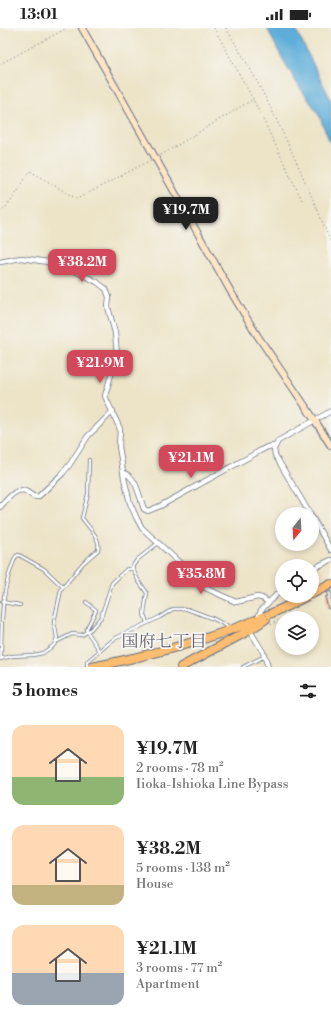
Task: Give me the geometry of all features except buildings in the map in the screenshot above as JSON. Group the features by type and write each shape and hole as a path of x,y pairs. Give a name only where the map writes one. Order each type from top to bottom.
{"highway":[{"path":"319,590 331,584"},
{"path":"180,667 244,629 293,603"},
{"path":"96,667 161,652 232,630 244,629"}],"main road":[{"path":"82,28 257,335 331,446"}],"street":[{"path":"0,262 21,258 48,262 79,272 106,289 109,297 108,307 115,333 117,354 105,396 120,429 119,446 124,473 130,503 137,519 142,528 184,566 190,576 201,586 236,602 257,598 262,598 268,602"},
{"path":"0,507 19,490 24,490 34,497 38,497 63,473 88,436 113,411"},
{"path":"124,473 133,479 144,509 148,511 160,506 267,447 274,446 278,441 331,411"},
{"path":"274,446 275,455 306,507"},
{"path":"319,530 331,550"},
{"path":"319,566 331,560"},
{"path":"257,622 261,610 275,596"},
{"path":"244,629 265,656 268,667"}],"lane":[{"path":"56,642 57,636 54,622 63,587 85,560 96,552 98,548 98,541 82,518 88,494 89,460"},
{"path":"132,569 132,566 137,560 159,543"},
{"path":"63,587 44,569 17,555 9,572 2,602 0,659 12,656 43,653 56,642 72,634 75,633 82,635 87,632 101,617 112,583 127,569 132,569"},
{"path":"132,569 147,593 144,614 148,623"},
{"path":"2,602 20,605"},
{"path":"86,602 96,610 86,630 100,651"},
{"path":"87,667 87,662 114,639 174,609 188,609 214,619 232,630"},
{"path":"245,667 265,656"}],"path":[{"path":"0,64 67,28"},
{"path":"214,28 254,101 302,200"},
{"path":"226,28 253,73 269,104 314,201 331,243"},
{"path":"0,212 10,202 30,171 77,199 155,158 252,100 254,101"},
{"path":"264,611 271,625 278,621 277,620 271,623 270,621"}],"water":[{"path":"267,28 295,28 331,100 331,145 318,113 296,82"}],"district":[{"name":"国府七丁目","path":"164,642"}]}
